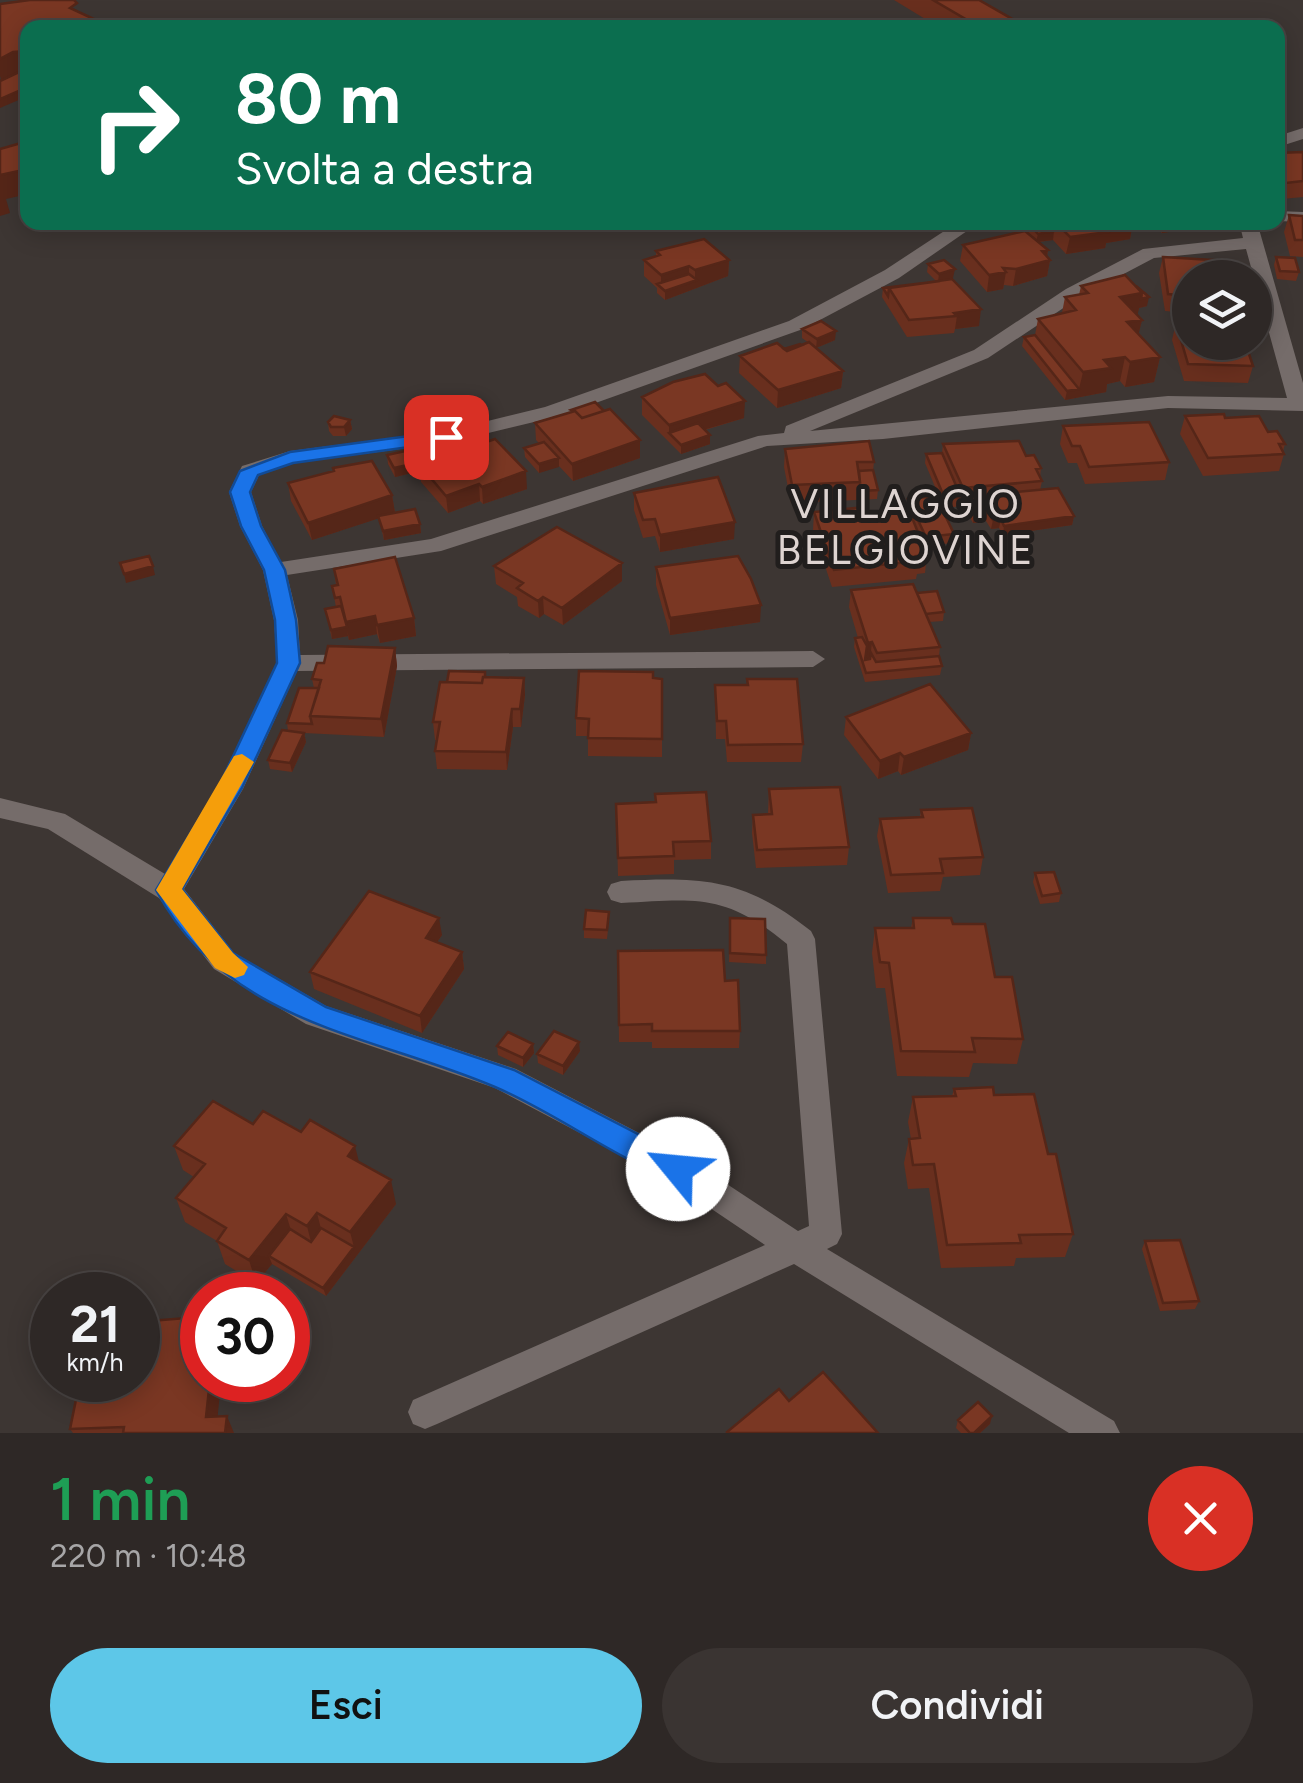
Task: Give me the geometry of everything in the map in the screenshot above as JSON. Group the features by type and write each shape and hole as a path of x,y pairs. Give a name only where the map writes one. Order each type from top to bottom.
{"street":[{"path":"169,890 230,788 288,663 286,620 274,570 251,526 240,492 250,471 290,458 446,437 552,412 796,325 892,274 959,230"},
{"path":"274,570 433,546 764,440 885,396 981,354 1073,293 1150,253 1250,233 1301,405 1168,402 883,433 764,440"},
{"path":"288,663 813,659"},
{"path":"0,808 56,822 169,890 224,961 316,1015 505,1078 678,1169 795,1247 1102,1433"},
{"path":"426,1412 826,1234 802,939 762,906 712,888 621,892"}],"building":[{"path":"74,0 77,3 70,8 96,20 20,20 20,52 0,59 0,4"},
{"path":"933,0 979,0 1014,20 967,20"},
{"path":"20,72 20,90 0,99 0,81"},
{"path":"20,143 20,171 0,175 0,149"},
{"path":"1303,152 1303,181 1285,182 1285,153"},
{"path":"1289,215 1303,216 1303,240 1295,240"},
{"path":"1063,230 1108,232 1070,237"},
{"path":"1025,231 1048,250 1042,251 1050,260 1016,269 1003,268 1006,272 989,275 963,245"},
{"path":"704,239 729,260 661,275 644,260 660,255 656,251"},
{"path":"1163,257 1212,260 1172,260 1172,294 1168,294"},
{"path":"1276,257 1295,258 1299,272 1280,271"},
{"path":"944,260 955,269 939,274 928,264"},
{"path":"689,274 697,280 665,291 657,284"},
{"path":"1125,275 1142,293 1120,297 1142,320 1127,322 1160,357 1130,362 1125,357 1104,360 1111,368 1083,372 1038,319 1076,310 1065,297 1088,293 1081,286"},
{"path":"952,279 981,309 954,313 957,316 909,320 889,288"},
{"path":"821,321 836,331 817,339 802,329"},
{"path":"1035,335 1079,389 1067,391 1024,337"},
{"path":"809,342 843,371 778,390 740,356 777,343 787,351"},
{"path":"1187,360 1251,360 1253,366 1188,364"},
{"path":"705,374 718,386 726,383 745,401 669,425 642,397 673,382"},
{"path":"595,402 604,411 582,418 571,410"},
{"path":"610,409 640,440 572,464 535,423 575,411 582,418"},
{"path":"1224,414 1225,418 1259,416 1268,432 1277,431 1285,444 1279,444 1284,454 1208,458 1185,416"},
{"path":"334,416 350,420 344,427 331,427 328,422"},
{"path":"1149,422 1169,462 1089,467 1080,446 1072,446 1063,426"},
{"path":"698,423 710,435 681,445 669,433"},
{"path":"495,439 526,471 446,496 419,464 458,449"},
{"path":"869,441 874,462 857,462 860,482 792,485 785,449"},
{"path":"1019,441 1026,456 1034,455 1042,481 963,488 943,444"},
{"path":"544,442 559,458 539,464 524,448"},
{"path":"419,448 426,461 394,468 387,455"},
{"path":"942,453 961,497 945,499 926,454"},
{"path":"372,461 392,495 308,523 288,483 334,471 333,468"},
{"path":"873,470 878,490 860,491 859,471"},
{"path":"718,477 735,522 660,535 655,519 643,520 634,493"},
{"path":"1058,488 1074,516 1004,526 1001,519 993,520 988,512 974,514 964,497"},
{"path":"936,496 954,534 926,537 908,499"},
{"path":"865,507 867,514 909,510 927,555 916,556 918,561 834,570 814,512"},
{"path":"415,509 420,524 383,531 378,516"},
{"path":"557,527 622,563 562,608 543,597 538,601 517,588 523,583 494,566"},
{"path":"149,556 153,566 124,574 120,563"},
{"path":"738,556 761,605 670,618 656,567"},
{"path":"395,557 414,618 377,625 375,616 346,622 340,597 335,598 332,586 338,585 334,569"},
{"path":"913,584 940,647 877,653 872,642 868,643 851,590"},
{"path":"937,591 944,612 926,614 917,593"},
{"path":"341,606 347,627 331,630 325,609"},
{"path":"862,637 867,646 865,660 870,659 871,653 876,662 939,656 942,666 866,673 855,638"},
{"path":"328,646 395,648 381,719 310,716 321,680 312,679 317,663 324,663"},
{"path":"449,671 485,672 485,677 482,683 447,682"},
{"path":"579,671 653,672 653,678 662,679 662,739 588,738 589,719 576,718"},
{"path":"483,677 524,678 520,709 512,709 506,752 435,751 440,722 433,722 440,682 482,683"},
{"path":"747,679 797,679 803,744 728,745 726,721 717,721 715,685 748,685"},
{"path":"930,684 971,733 904,757 900,753 880,761 846,717"},
{"path":"299,688 319,688 310,716 312,724 287,723"},
{"path":"282,730 304,733 290,763 268,760"},
{"path":"840,787 849,847 757,850 753,815 772,814 769,789"},
{"path":"706,792 711,841 673,842 674,856 618,858 616,804 656,802 655,794"},
{"path":"972,808 983,857 940,859 943,873 891,875 880,819 923,817 921,810"},
{"path":"1054,872 1061,893 1042,896 1035,873"},
{"path":"369,891 439,918 426,938 462,952 420,1016 310,972"},
{"path":"586,910 609,912 607,930 584,929"},
{"path":"730,918 765,919 766,955 730,953"},
{"path":"913,918 951,918 953,924 985,924 995,977 1012,977 1023,1039 972,1038 975,1052 901,1051 889,963 880,962 875,928 914,928"},
{"path":"723,950 725,981 738,980 740,1031 652,1031 652,1024 619,1025 618,951"},
{"path":"554,1031 579,1042 563,1066 537,1054"},
{"path":"508,1032 533,1044 523,1058 497,1046"},
{"path":"993,1087 994,1095 1034,1094 1048,1154 1056,1154 1073,1234 1019,1235 1021,1243 947,1245 934,1164 913,1165 909,1139 920,1138 913,1097 956,1096 954,1089"},
{"path":"213,1101 253,1124 263,1111 301,1132 310,1120 355,1146 348,1156 391,1180 350,1232 317,1213 307,1226 286,1214 249,1260 217,1241 226,1228 176,1198 205,1164 174,1146"},
{"path":"321,1228 354,1247 323,1288 310,1280 310,1272 296,1272 269,1256 290,1229 311,1242"},
{"path":"1180,1240 1199,1301 1163,1303 1145,1241"},
{"path":"180,1318 180,1402 208,1402 206,1417 227,1416 225,1433 123,1433 124,1427 70,1429 76,1402 160,1402 160,1320"},
{"path":"823,1372 878,1433 727,1432 779,1389 789,1401"},
{"path":"978,1402 992,1416 970,1433 958,1420"}],"slow traffic":[{"path":"235,967 224,961 169,890 242,762"}],"district":[{"name":"VILLAGGIO BELGIOVINE","path":"906,527"}],"route":[{"path":"446,437 290,458 250,471 240,492 251,526 274,570 286,620 288,663 230,788 169,890 224,961 316,1015 505,1078 678,1169"}]}
